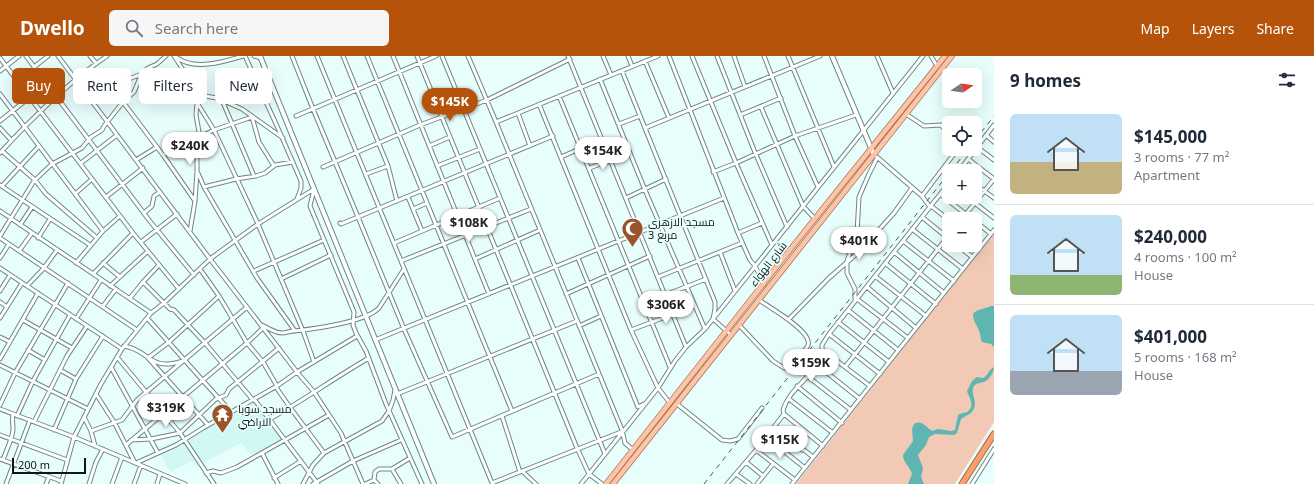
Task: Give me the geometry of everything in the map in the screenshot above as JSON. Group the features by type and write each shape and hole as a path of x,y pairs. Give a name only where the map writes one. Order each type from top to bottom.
{"highway":[{"path":"962,484 994,434"},
{"path":"966,484 994,439"}],"main road":[{"name":"شارع الهواء","path":"606,484 945,56"},
{"name":"شارع الهواء","path":"614,484 731,335 876,156 906,114 952,56"}],"street":[{"path":"0,71 20,56"},
{"path":"26,56 34,67 48,56"},
{"path":"58,56 73,75"},
{"path":"90,56 96,63"},
{"path":"90,68 106,56"},
{"path":"148,68 157,64 166,56"},
{"path":"174,56 180,61 188,64 202,64 244,56 283,138 301,181 301,188 296,201"},
{"path":"174,56 181,68"},
{"path":"254,56 262,57 434,484"},
{"path":"292,56 389,293 452,437 599,374"},
{"path":"317,56 491,484 577,448 622,432"},
{"path":"343,56 388,166 397,201"},
{"path":"367,56 512,412"},
{"path":"393,56 420,126 490,294"},
{"path":"417,56 577,448 589,474 602,484"},
{"path":"296,116 436,56"},
{"path":"442,56 605,454"},
{"path":"468,56 599,374 625,443 633,450"},
{"path":"603,56 611,75"},
{"path":"628,56 632,66"},
{"path":"496,122 622,71 652,57 658,56"},
{"path":"669,56 742,243 764,284"},
{"path":"692,56 772,245"},
{"path":"717,56 786,227"},
{"path":"734,56 745,87"},
{"path":"764,56 795,136 818,187"},
{"path":"788,56 834,168"},
{"path":"645,128 820,56"},
{"path":"832,56 871,150 922,196 930,206 942,215"},
{"path":"877,56 893,93"},
{"path":"581,484 658,388 670,367 686,347 705,329 923,56"},
{"path":"931,56 937,66"},
{"path":"0,58 12,74"},
{"path":"323,167 399,134 487,100 569,58 686,347"},
{"path":"645,61 669,118"},
{"path":"622,71 715,302 716,309 713,319"},
{"path":"600,79 645,190 661,224 705,329"},
{"path":"131,95 134,92 139,80"},
{"path":"65,89 73,82"},
{"path":"0,94 103,231"},
{"path":"559,96 630,265 670,367"},
{"path":"740,116 781,98"},
{"path":"0,122 21,104"},
{"path":"36,104 133,233 179,289"},
{"path":"48,104 11,140 1,152 35,180 46,194 96,238"},
{"path":"61,104 157,230 194,275"},
{"path":"94,104 210,259 314,392 345,442 364,484 374,480"},
{"path":"122,104 102,130 91,137 82,148 52,164 35,180 0,237 137,330"},
{"path":"125,104 195,201"},
{"path":"190,231 195,201 197,171 197,138 199,132 196,115 197,104"},
{"path":"198,104 214,130 258,224 303,331 314,362"},
{"path":"224,104 254,176"},
{"path":"231,104 242,109 283,138"},
{"path":"539,104 631,330 658,388 670,403"},
{"path":"761,107 803,206 815,219"},
{"path":"518,113 530,146"},
{"path":"906,114 924,126 941,125 942,126"},
{"path":"713,172 795,136 856,115"},
{"path":"163,155 214,130 252,116"},
{"path":"252,116 259,142 274,166"},
{"path":"619,124 640,116"},
{"path":"982,140 994,125"},
{"path":"0,128 11,140"},
{"path":"81,163 117,135"},
{"path":"986,135 994,142"},
{"path":"340,222 341,224 553,136"},
{"path":"429,146 450,137"},
{"path":"561,157 602,139"},
{"path":"39,146 1,186 90,246"},
{"path":"136,160 157,147"},
{"path":"437,166 480,149"},
{"path":"982,151 994,160"},
{"path":"856,300 855,289 847,273 847,261 856,233 859,197 876,156"},
{"path":"922,196 952,156"},
{"path":"964,164 970,156"},
{"path":"968,159 994,179 982,194"},
{"path":"590,168 610,160"},
{"path":"204,187 265,173 274,166 293,162"},
{"path":"366,174 388,166"},
{"path":"106,197 142,168"},
{"path":"197,171 204,187 257,278 295,331"},
{"path":"76,194 92,179"},
{"path":"626,198 666,179"},
{"path":"789,320 829,278 860,251 894,213 912,188"},
{"path":"13,414 11,439 1,459 49,476 61,483 74,437 88,409 123,347 151,313 164,303 210,259 258,224 314,189"},
{"path":"314,189 310,206 354,312 353,324 357,336 368,358 401,440 422,484"},
{"path":"984,191 994,198"},
{"path":"144,213 152,206 154,196 160,192"},
{"path":"870,386 824,351 822,349 822,345 838,322 942,192"},
{"path":"940,194 963,212"},
{"path":"408,196 422,231"},
{"path":"394,243 500,198"},
{"path":"375,340 724,198"},
{"path":"413,209 427,203"},
{"path":"968,212 974,204"},
{"path":"976,204 994,218"},
{"path":"20,225 32,207"},
{"path":"401,261 532,209"},
{"path":"0,212 151,313"},
{"path":"141,242 177,214"},
{"path":"76,263 96,238 120,216"},
{"path":"922,217 942,232"},
{"path":"38,238 50,220"},
{"path":"738,233 762,223"},
{"path":"982,227 991,234"},
{"path":"912,229 963,269"},
{"path":"475,259 540,230"},
{"path":"982,245 994,230"},
{"path":"19,250 32,233"},
{"path":"93,274 133,233"},
{"path":"254,271 324,240"},
{"path":"903,241 954,280"},
{"path":"658,277 742,243"},
{"path":"0,258 9,244"},
{"path":"845,367 942,244"},
{"path":"27,286 44,268 57,250"},
{"path":"110,286 148,251"},
{"path":"720,252 735,290"},
{"path":"894,252 944,293"},
{"path":"966,252 972,257"},
{"path":"792,484 842,423 976,252"},
{"path":"281,279 330,255"},
{"path":"566,294 650,256"},
{"path":"578,258 638,406 644,404"},
{"path":"103,263 120,277"},
{"path":"885,263 936,304"},
{"path":"130,298 159,265"},
{"path":"0,268 103,336 123,347 138,350 166,377 208,425"},
{"path":"200,269 220,296 247,343 263,362 289,408 307,428 324,453"},
{"path":"260,324 281,333 303,331 366,316 377,310 404,269"},
{"path":"0,291 10,275"},
{"path":"875,276 926,316"},
{"path":"76,319 101,280"},
{"path":"665,295 706,280"},
{"path":"143,282 164,303 174,310 239,382 301,461 316,483 354,461 401,440"},
{"path":"0,318 22,283"},
{"path":"0,405 15,373 54,304 68,283"},
{"path":"867,287 916,328"},
{"path":"103,306 116,290"},
{"path":"0,359 38,293"},
{"path":"148,358 169,342 220,296"},
{"path":"739,325 773,362 782,368 786,368 807,347 809,342 808,338 789,320 759,300"},
{"path":"856,300 883,318 908,338"},
{"path":"0,302 7,307"},
{"path":"631,330 695,306"},
{"path":"91,431 122,420 137,400 247,307"},
{"path":"848,310 898,350"},
{"path":"17,416 33,381 70,315"},
{"path":"579,326 601,316"},
{"path":"147,318 231,412"},
{"path":"713,319 731,335"},
{"path":"23,320 72,348"},
{"path":"396,392 427,382 577,321"},
{"path":"838,322 890,362"},
{"path":"6,484 21,443 32,421 72,348 87,326"},
{"path":"126,445 183,398 263,328"},
{"path":"829,334 880,374"},
{"path":"0,336 10,342"},
{"path":"54,430 76,379 103,336"},
{"path":"136,463 184,440 253,400 357,336"},
{"path":"131,440 151,439 180,433 216,399 226,395 230,388 279,348"},
{"path":"28,350 45,360"},
{"path":"823,446 784,414 783,407 798,386 814,369 824,351"},
{"path":"117,357 180,433 214,484"},
{"path":"148,358 155,362 165,364 185,360"},
{"path":"268,420 368,358"},
{"path":"816,364 860,399"},
{"path":"0,365 88,409"},
{"path":"111,367 158,453"},
{"path":"60,370 76,379"},
{"path":"808,376 851,410"},
{"path":"798,386 842,423"},
{"path":"303,484 309,472 324,453 382,421 389,411 396,392"},
{"path":"96,394 114,422 136,463"},
{"path":"789,399 833,433"},
{"path":"677,404 722,440 727,441 738,439 762,408"},
{"path":"0,409 74,437 185,484"},
{"path":"727,484 784,414"},
{"path":"206,473 213,471 221,473 237,467 329,415"},
{"path":"502,416 521,472 536,484"},
{"path":"84,417 91,431 95,446"},
{"path":"775,426 802,450 814,457"},
{"path":"0,435 67,460"},
{"path":"766,437 805,468"},
{"path":"89,484 96,462 103,449"},
{"path":"972,484 994,449"},
{"path":"756,450 795,480"},
{"path":"262,453 278,484"},
{"path":"112,484 122,457"},
{"path":"378,484 374,480 374,472 376,470 392,469 410,458"},
{"path":"274,478 301,461"},
{"path":"746,462 763,476"},
{"path":"757,484 773,464"},
{"path":"134,484 141,465"},
{"path":"392,469 401,484"},
{"path":"157,484 160,474"},
{"path":"736,474 750,484"},
{"path":"46,484 49,476"},
{"path":"172,479 175,484"}],"shaded area":[{"path":"994,233 994,422 955,484 796,484 979,252 982,252 982,248"},
{"path":"255,401 284,441 254,458 241,443 196,467 192,461 170,472 157,448 180,440 184,441"}],"water":[{"path":"994,306 994,347 991,344 982,342 980,332 973,317 973,314 977,311"},
{"path":"994,367 988,380 975,385 973,388 975,401 974,408 971,413 961,419 957,433 954,435 935,434 929,437 926,445 918,455 923,468 921,477 924,484 908,484 912,474 904,460 903,455 913,441 912,429 914,424 919,422 922,423 932,431 938,429 951,431 955,430 958,415 970,410 971,402 967,391 972,381 977,377 985,377"}],"railway":[{"path":"982,131 994,116"},
{"path":"956,164 963,156"},
{"path":"704,484 942,182"}],"place":[{"name":"مسجد الازهري مربع 3","path":"633,248"},
{"name":"مسجد سوبا الاراضي","path":"223,434"}]}
